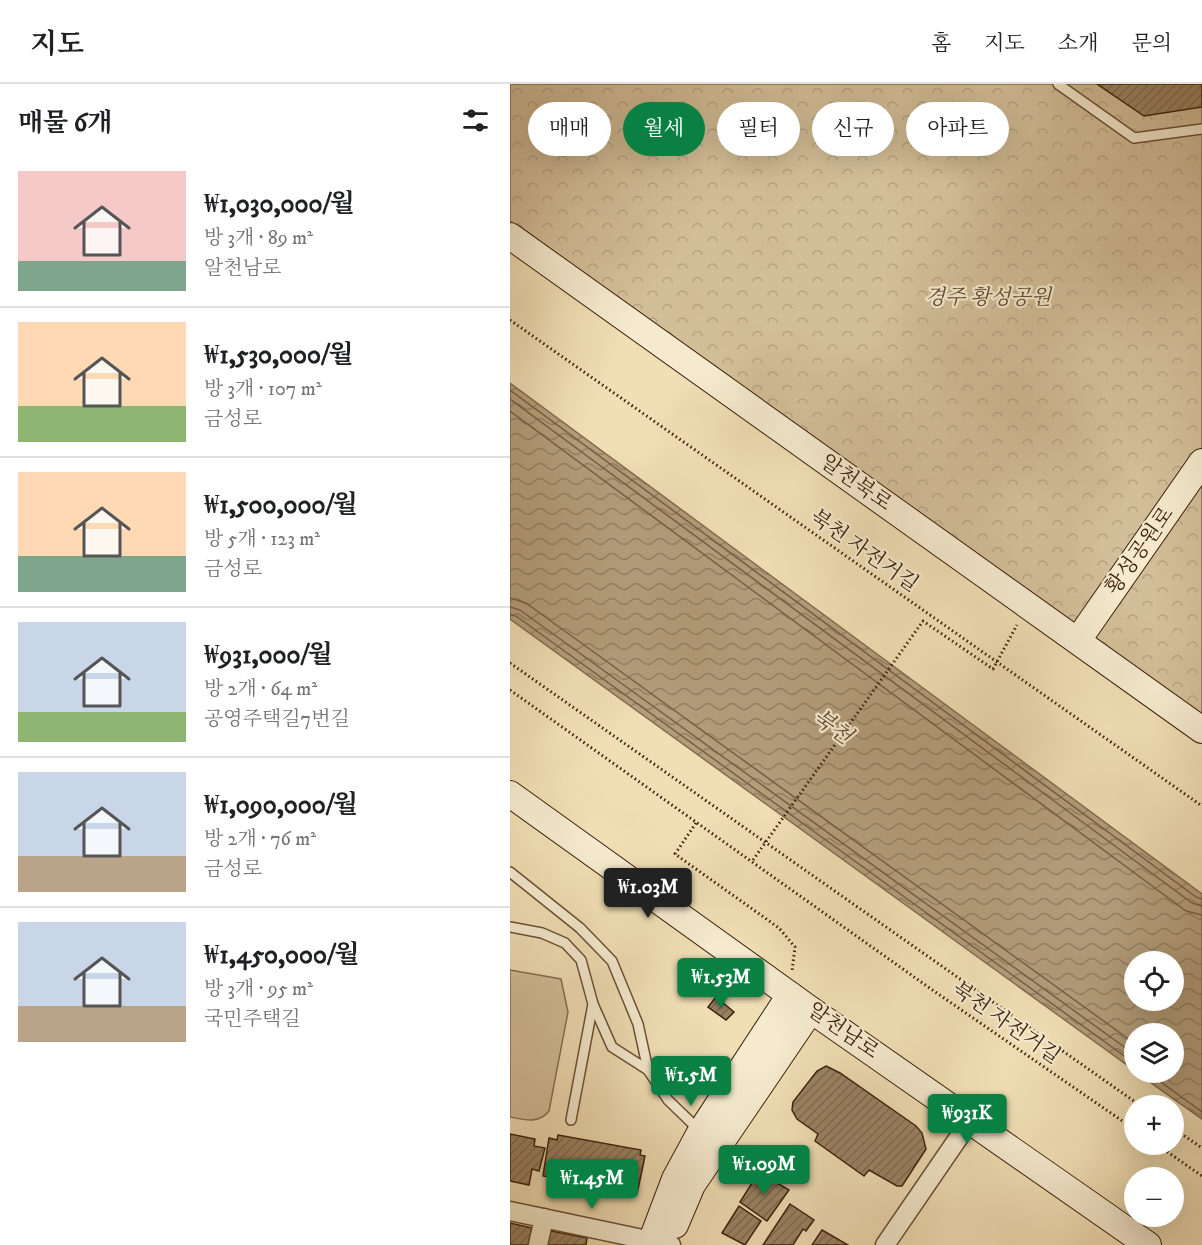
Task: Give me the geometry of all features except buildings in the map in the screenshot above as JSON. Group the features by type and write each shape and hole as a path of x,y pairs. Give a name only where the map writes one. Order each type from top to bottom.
{"street":[{"name":"알천북로","path":"510,236 1202,730"},
{"name":"황성공원로","path":"1078,640 1202,462"},
{"name":"알천남로","path":"510,794 812,1010 1148,1245"},
{"path":"510,1211 661,1244 692,1185 709,1139 790,994"},
{"path":"709,1139 812,1010"},
{"path":"885,1245 970,1121"},
{"path":"538,1245 544,1218"}],"lane":[{"path":"1058,84 1134,138 1202,129"},
{"path":"510,872 580,927 612,962 638,1024 648,1070 668,1100 709,1139"},
{"path":"510,927 542,933 565,943 581,960 593,1004 612,1047 648,1070"},
{"path":"571,1120 593,1004"}],"path":[{"name":"북천 자전거길","path":"510,320 1202,806"},
{"path":"753,860 923,621 993,669 1029,606"},
{"path":"510,663 767,841 1125,1095"},
{"name":"북천 자전거길","path":"510,690 696,823 753,860 931,989 1124,1122"},
{"path":"696,823 675,854 779,927 795,947 790,994"},
{"path":"1184,1136 1202,1148"},
{"path":"1172,1155 1202,1176"}],"green space":[{"name":"경주 황성공원","path":"510,84 1202,84 1202,714 510,221"},
{"path":"510,970 561,979 568,1012 549,1111 536,1119 510,1117"}],"water":[{"name":"북천","path":"510,383 1202,894 1202,1119 1184,1106 1184,1095 1168,1095 1151,1083 1184,1083 1184,1023 1124,1023 1124,1063 510,619"}]}
